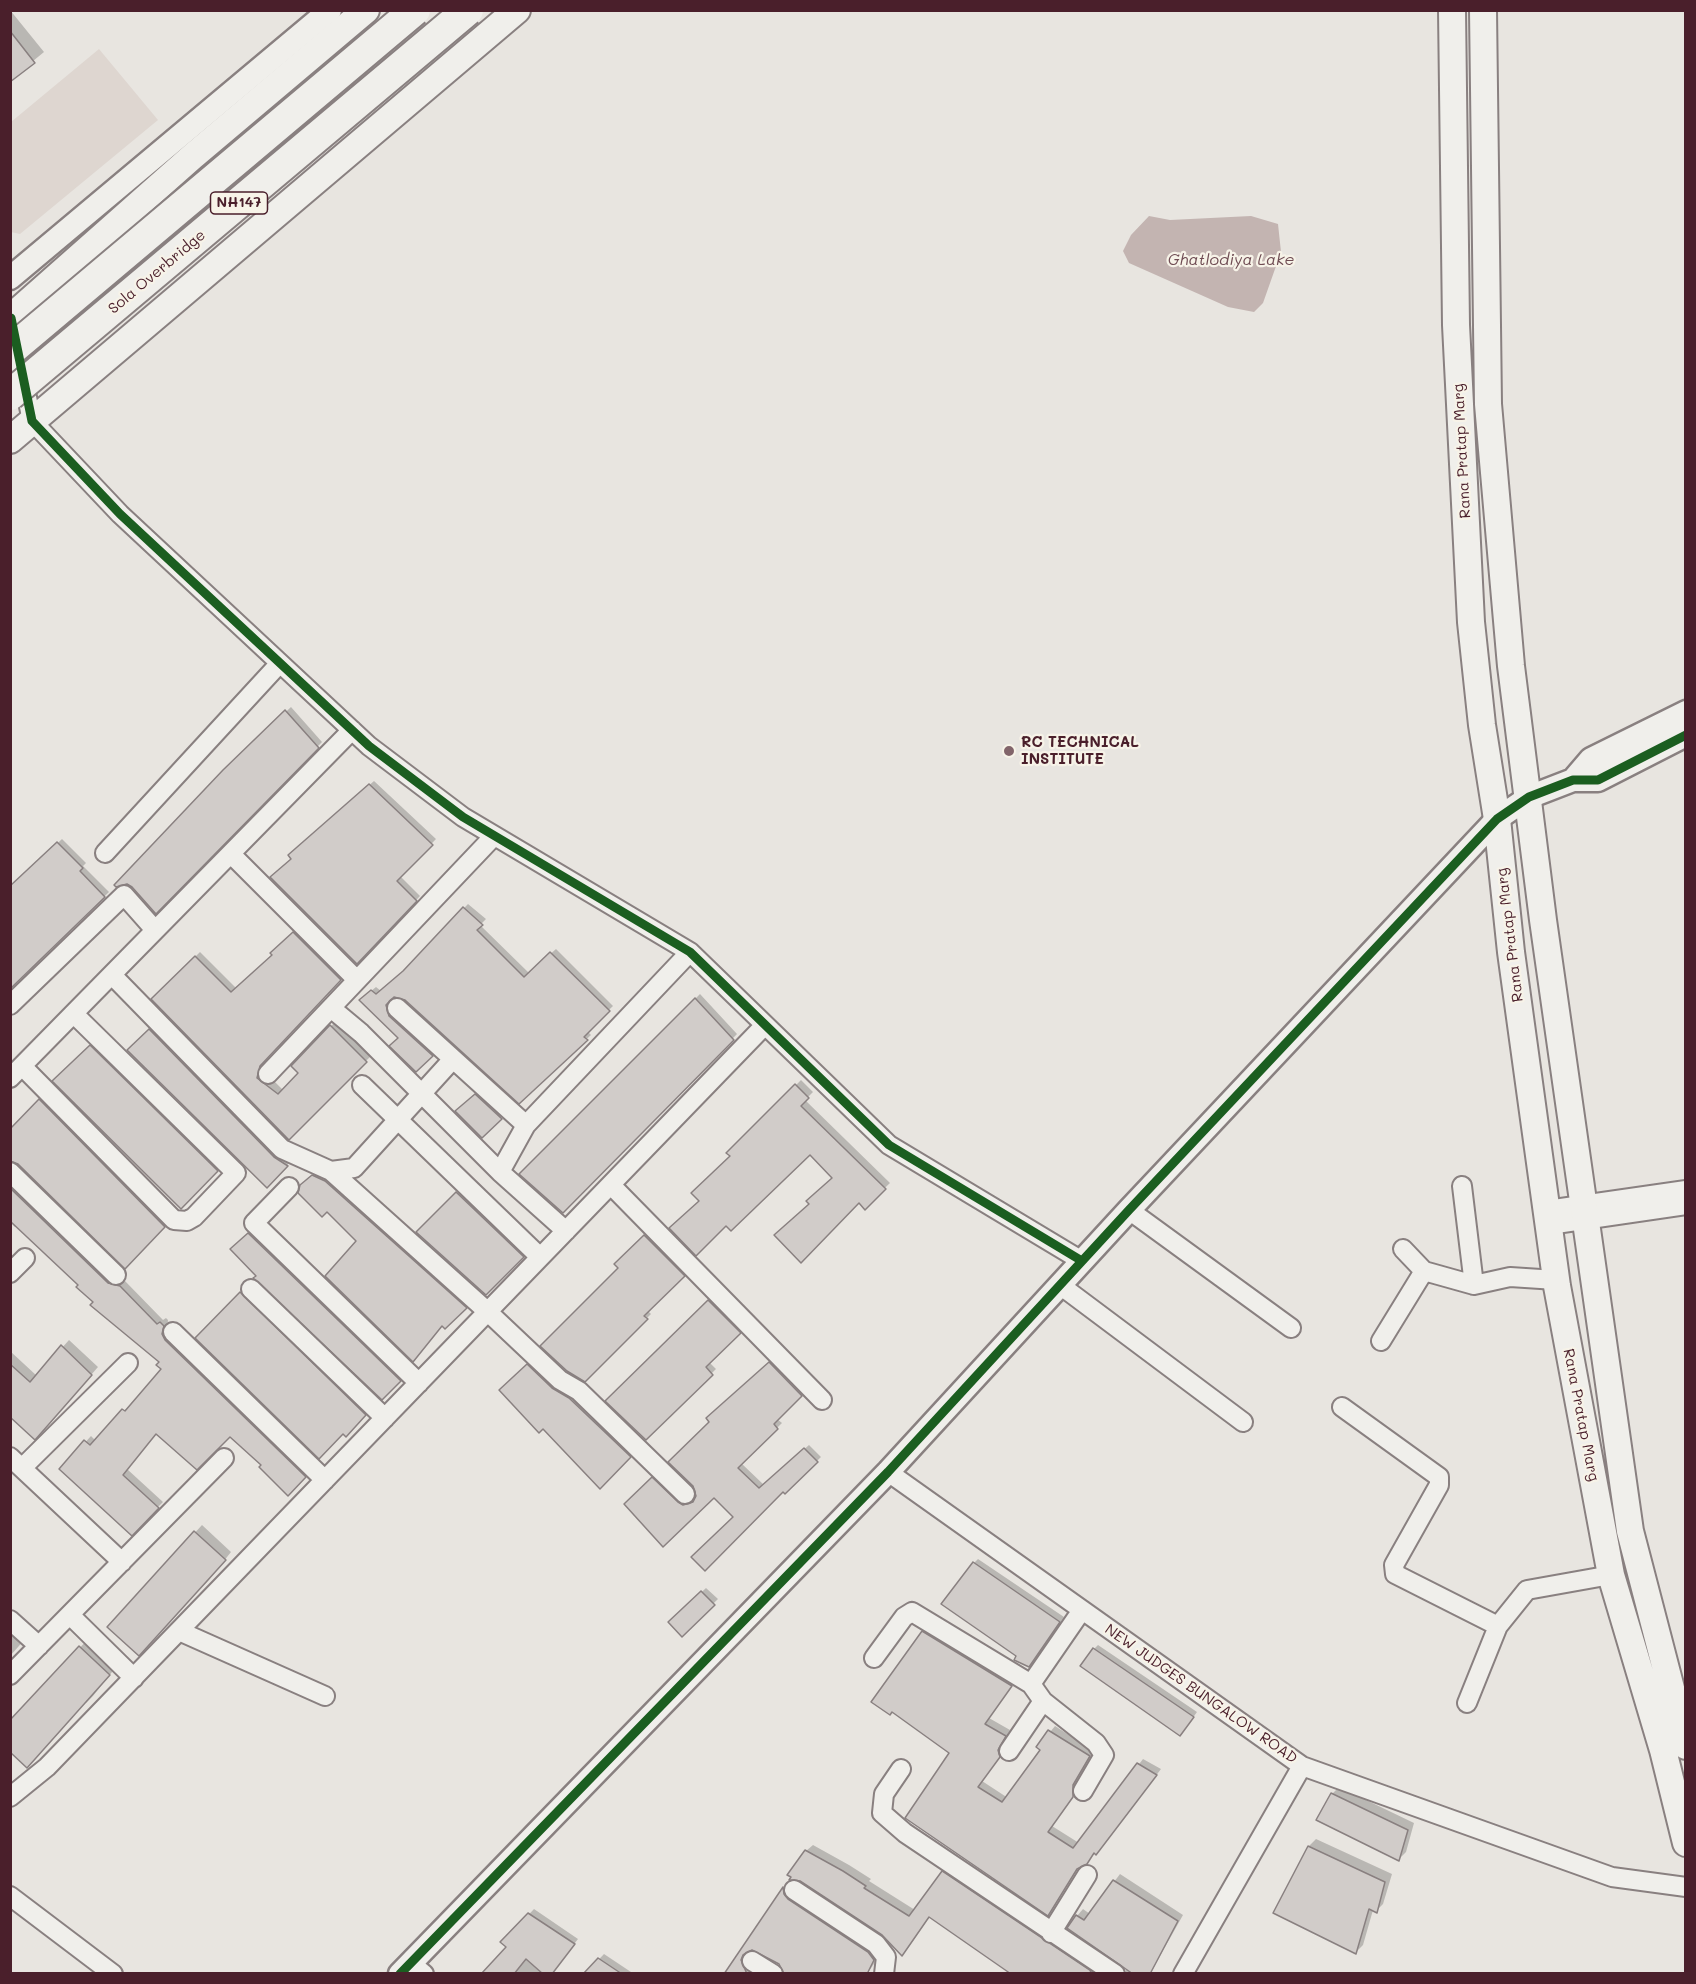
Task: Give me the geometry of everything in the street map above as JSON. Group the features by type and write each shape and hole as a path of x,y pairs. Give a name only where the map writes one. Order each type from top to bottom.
{"highway":[{"name":"NH147","path":"10,351 415,10"},
{"name":"Sola Overbridge","path":"10,395 468,10"}],"main road":[{"path":"10,318 193,156 366,10"},
{"path":"10,440 517,10"},
{"name":"Rana Pratap Marg","path":"1452,10 1456,325 1471,615 1482,725 1497,819 1510,952 1557,1280 1611,1575 1663,1750 1686,1843"},
{"name":"Rana Pratap Marg","path":"1483,10 1488,404 1506,613 1543,920 1630,1531 1686,1746"},
{"path":"1456,325 1487,325"},
{"path":"1471,615 1506,613"}],"street":[{"path":"10,278 330,10"},
{"path":"10,318 32,422 120,514 352,730 463,817 690,952 890,1145 1082,1261"},
{"path":"105,853 280,663"},
{"path":"1573,780 1591,759 1686,712"},
{"path":"74,1014 236,1173 194,1217 187,1221 174,1220 16,1072 352,730"},
{"path":"412,1970 888,1472 1128,1210 1497,819 1529,797 1573,780 1598,780 1686,735"},
{"path":"268,1074 494,836"},
{"path":"231,854 357,980"},
{"path":"10,1005 124,895 155,930"},
{"path":"500,1172 526,1125 690,952"},
{"path":"112,975 282,1149 331,1171 560,1380 579,1392 685,1494"},
{"path":"330,1008 361,1033 500,1172 567,1231"},
{"path":"397,1008 526,1125"},
{"path":"10,1797 47,1767 765,1025"},
{"path":"331,1171 354,1168 453,1059"},
{"path":"362,1085 540,1257"},
{"path":"10,1172 116,1275"},
{"path":"611,1185 822,1400"},
{"path":"1462,1186 1474,1285"},
{"path":"289,1188 254,1223 419,1383"},
{"path":"1548,1217 1686,1190"},
{"path":"1585,1211 1686,1205"},
{"path":"1128,1210 1292,1328"},
{"path":"1403,1249 1424,1271 1474,1285 1510,1277 1557,1280"},
{"path":"10,1273 26,1258"},
{"path":"1381,1341 1424,1271"},
{"path":"1060,1285 1243,1422"},
{"path":"251,1289 384,1418"},
{"path":"173,1332 325,1480"},
{"path":"122,1562 16,1462 128,1363"},
{"path":"1342,1407 1439,1477 1439,1485 1394,1565 1395,1574 1498,1626"},
{"path":"10,1675 224,1458"},
{"name":"NEW JUDGES BUNGALOW ROAD","path":"888,1472 1302,1766 1612,1877 1686,1887"},
{"path":"1467,1702 1498,1626 1527,1590 1611,1575"},
{"path":"1031,1684 1082,1610"},
{"path":"874,1658 904,1617 912,1611 1031,1684 1042,1701 1096,1743 1104,1755 1083,1791"},
{"path":"69,1615 134,1678"},
{"path":"10,1620 39,1646"},
{"path":"179,1631 325,1696"},
{"path":"1009,1751 1042,1701"},
{"path":"1184,1974 1302,1766"},
{"path":"901,1769 884,1794 882,1813 905,1833 1115,1974"},
{"path":"1051,1933 1088,1875"},
{"path":"794,1890 876,1944 886,1957 884,1974"},
{"path":"10,1896 113,1974"},
{"path":"752,1961 773,1974"}],"shaded area":[{"path":"99,49 158,120 20,234 11,232 11,122"}],"water":[{"name":"Ghatlodiya Lake","path":"1149,216 1170,220 1251,216 1278,224 1281,252 1263,303 1254,312 1228,307 1129,263 1123,251 1131,235"}],"building":[{"path":"10,31 35,63 10,82"},
{"path":"285,710 319,748 156,914 132,887 127,884 116,887 114,885 223,770"},
{"path":"369,784 433,845 397,881 417,901 357,964 270,877 291,859 288,855"},
{"path":"57,842 83,868 80,871 105,897 10,989 10,886"},
{"path":"463,907 483,925 477,930 524,977 550,952 610,1011 584,1037 588,1040 519,1104 405,1000 394,997 386,1005 389,1016 433,1056 416,1072 389,1046 398,1038 359,1000 371,990 376,994 403,971"},
{"path":"293,932 341,980 260,1066 257,1078 278,1094 298,1073 291,1066 330,1025 367,1062 289,1140 151,999 195,956 231,992 272,955 270,953"},
{"path":"695,998 734,1040 563,1213 519,1174"},
{"path":"149,1029 274,1157 288,1166 267,1188 127,1050"},
{"path":"90,1045 218,1171 181,1209 52,1081"},
{"path":"795,1084 809,1098 801,1106 886,1189 865,1210 859,1203 801,1263 774,1235 809,1204 806,1201 832,1178 810,1155 731,1231 726,1226 696,1256 669,1228 699,1201 691,1193 730,1156 726,1153"},
{"path":"475,1094 502,1119 482,1138 455,1111"},
{"path":"39,1099 165,1227 125,1269 18,1164 10,1161 10,1129"},
{"path":"312,1175 325,1181 467,1308 445,1329 442,1326 413,1362 325,1276 356,1241 327,1212 322,1217 298,1193 300,1185"},
{"path":"10,1188 108,1283 120,1286 157,1324 160,1322 164,1326 162,1334 165,1340 306,1477 288,1496 259,1467 261,1465 230,1437 197,1470 156,1434 123,1475 159,1508 132,1536 59,1469 84,1440 90,1445 122,1409 125,1411 161,1369 156,1365 159,1362 90,1305 93,1302 76,1287 78,1285 10,1221"},
{"path":"456,1192 524,1257 486,1295 416,1232"},
{"path":"248,1233 401,1381 382,1400 253,1278 256,1276 230,1249"},
{"path":"644,1235 685,1276 644,1316 648,1319 585,1382 567,1371 540,1346 618,1268 614,1264"},
{"path":"240,1292 366,1415 346,1437 343,1434 319,1459 195,1338"},
{"path":"708,1300 741,1333 706,1367 713,1375 646,1440 605,1401"},
{"path":"61,1345 92,1375 35,1440 10,1417 10,1364 30,1382"},
{"path":"769,1362 802,1396 774,1424 778,1429 738,1468 759,1488 804,1448 818,1462 785,1494 783,1492 705,1571 691,1557 733,1517 714,1498 663,1547 624,1504 652,1477 678,1502 683,1505 693,1502 696,1496 693,1486 668,1462 709,1422 706,1418"},
{"path":"527,1364 552,1388 569,1398 631,1457 600,1489 543,1429 539,1433 499,1390"},
{"path":"194,1531 226,1560 139,1656 107,1627"},
{"path":"973,1562 1060,1622 1029,1667 1014,1660 1016,1656 941,1604"},
{"path":"701,1591 715,1605 682,1637 668,1622"},
{"path":"922,1631 1012,1686 985,1724 1006,1736 998,1750 1000,1757 978,1787 1002,1802 1040,1750 1036,1747 1048,1730 1090,1756 1073,1785 1073,1797 1048,1832 1073,1848 1137,1763 1157,1775 1096,1855 1094,1853 1087,1864 1077,1869 1048,1916 905,1818 949,1753 892,1712 890,1715 871,1702"},
{"path":"79,1646 110,1675 27,1768 10,1752 10,1720"},
{"path":"1093,1648 1194,1717 1180,1736 1080,1666"},
{"path":"1331,1793 1408,1830 1399,1861 1316,1820"},
{"path":"1308,1846 1385,1882 1377,1913 1369,1909 1356,1954 1273,1913"},
{"path":"805,1850 843,1871 866,1886 864,1888 909,1916 942,1871 1091,1971 1089,1974 1011,1974 929,1917 902,1956 882,1935 800,1881 789,1880 791,1877 787,1875"},
{"path":"1113,1880 1178,1921 1150,1974 1133,1974 1067,1928 1076,1915 1084,1920"},
{"path":"783,1887 788,1899 868,1952 874,1960 867,1974 784,1974 779,1964 752,1950 743,1955 741,1960 747,1974 724,1974"},
{"path":"528,1913 575,1944 552,1974 543,1974 526,1959 514,1974 481,1974 506,1947 500,1942"},
{"path":"598,1958 622,1974 583,1974"}],"cycle path":[{"path":"11,318 32,421 120,514 369,746 463,817 690,952 889,1145 1082,1261"},
{"path":"400,1974 888,1472 1129,1210 1497,819 1529,797 1573,780 1598,780 1686,735"}],"place":[{"name":"RC TECHNICAL INSTITUTE","path":"1009,751"}]}
